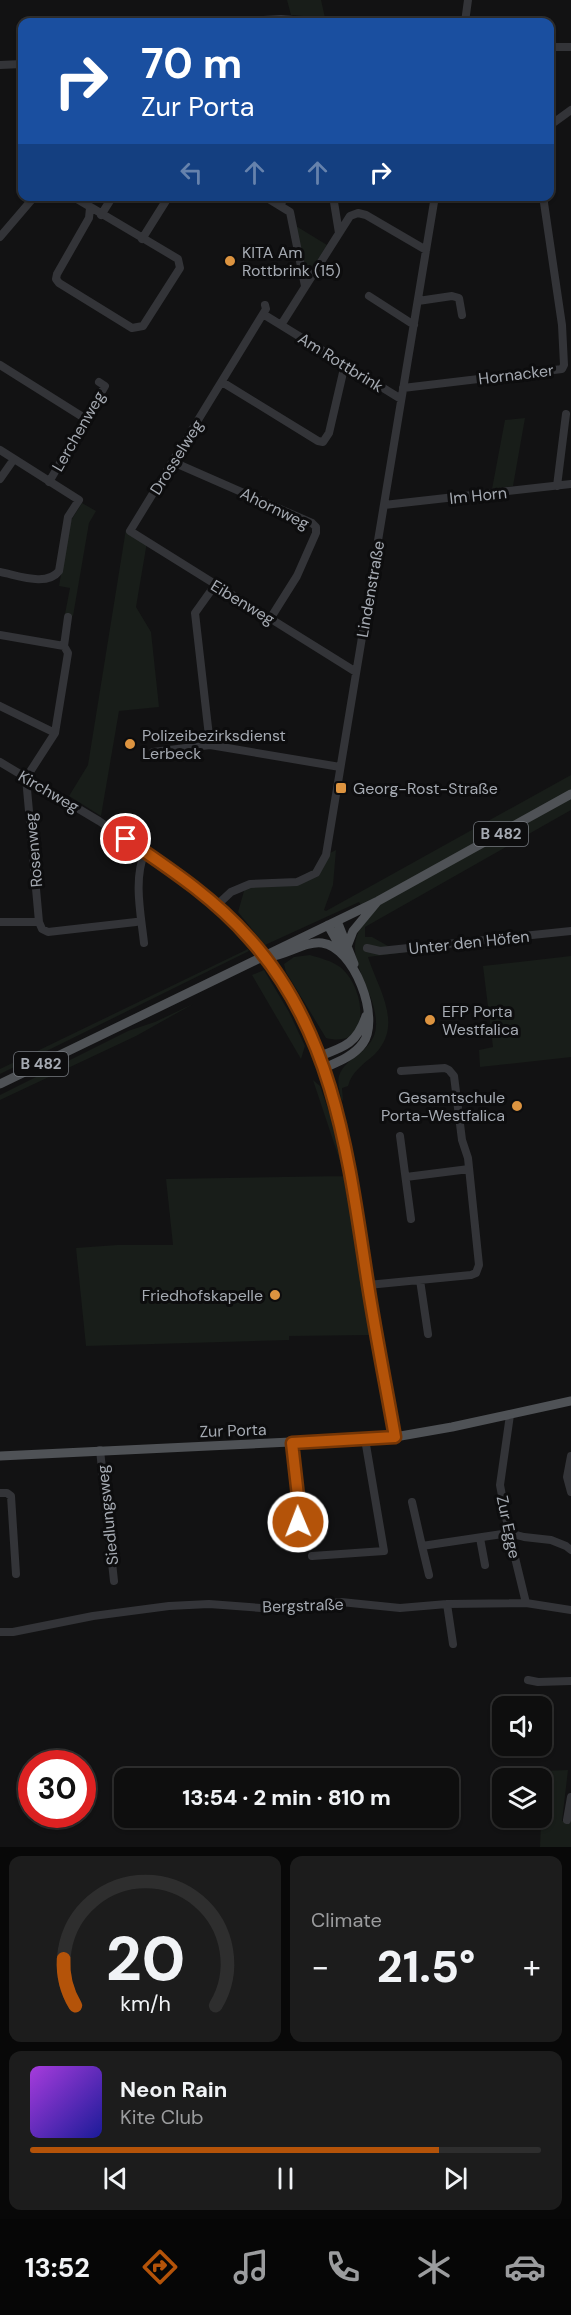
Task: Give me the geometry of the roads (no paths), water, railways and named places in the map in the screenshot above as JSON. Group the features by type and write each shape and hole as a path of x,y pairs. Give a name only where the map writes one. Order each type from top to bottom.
{"main road":[{"name":"B 482","path":"0,1084 378,901 571,794"},
{"path":"346,949 353,931 378,901"},
{"path":"324,1068 353,1054 363,1043 369,1031 368,1011 359,981 333,923"},
{"path":"260,959 282,956 312,944 321,943 346,949"},
{"path":"320,1056 348,1045 357,1037 368,1011"},
{"name":"Zur Porta","path":"0,1456 395,1437 452,1428 571,1401"}],"street":[{"path":"466,18 468,0"},
{"path":"554,47 571,47"},
{"path":"0,64 18,64"},
{"path":"554,122 571,110"},
{"path":"0,237 31,201"},
{"path":"80,201 178,259 180,268 143,327 132,328 56,279 89,218 90,208"},
{"path":"101,215 110,201"},
{"path":"142,239 166,201"},
{"path":"272,201 290,212 306,286"},
{"path":"280,206 282,201"},
{"path":"334,201 339,232"},
{"name":"Lindenstraße","path":"216,906 231,892 250,884 297,882 316,873 326,855 434,201"},
{"name":"Hornacker","path":"403,388 567,369 564,365 562,325 544,201"},
{"name":"Am Rottbrink","path":"281,325 350,216 358,213 366,215 426,250"},
{"path":"369,296 414,326"},
{"path":"418,301 459,297 462,315"},
{"name":"Drosselweg","path":"130,531 266,309 265,305"},
{"name":"Am Rottbrink","path":"263,314 401,399"},
{"path":"222,382 323,442 330,434 345,364"},
{"path":"0,365 86,418"},
{"name":"Lerchenweg","path":"49,482 105,386 99,382"},
{"path":"557,486 566,414"},
{"path":"0,450 79,500 68,517 59,571 55,576 45,580 0,572"},
{"path":"0,479 14,459"},
{"name":"Ahornweg","path":"173,462 312,523 316,527 316,533 297,576 270,619"},
{"name":"Im Horn","path":"384,505 571,484"},
{"name":"Eibenweg","path":"130,531 356,672"},
{"path":"210,745 195,613 215,585"},
{"path":"26,777 55,734 68,652 64,646 68,617"},
{"path":"0,635 64,646"},
{"path":"0,706 55,734"},
{"path":"153,753 210,745 340,767"},
{"name":"Kirchweg","path":"0,762 99,821 191,884 249,938 278,975 298,1009 320,1056 342,1125 395,1437"},
{"name":"Rosenweg","path":"26,777 39,922"},
{"path":"144,944 140,869 145,852"},
{"path":"0,922 39,922 42,929 48,932 136,922"},
{"name":"Unter den Höfen","path":"367,948 380,951 571,931"},
{"path":"368,1285 471,1275 476,1273 479,1265 468,1158 462,1140 454,1076 450,1070 445,1068 401,1071"},
{"path":"400,1136 411,1219"},
{"path":"406,1177 469,1169"},
{"path":"420,1280 428,1334"},
{"name":"Zur Egge","path":"510,1415 500,1485 526,1603"},
{"path":"312,1556 384,1551 365,1438"},
{"path":"284,1531 294,1527 300,1514 292,1443"},
{"name":"Siedlungsweg","path":"100,1450 114,1581"},
{"path":"571,1456 567,1477 571,1492"},
{"path":"0,1493 7,1493 10,1496 16,1574"},
{"path":"412,1502 429,1575"},
{"path":"422,1546 509,1533 551,1540 571,1550"},
{"path":"480,1538 485,1565"},
{"name":"Bergstraße","path":"0,1632 13,1632 93,1616 169,1606 209,1604 275,1609 340,1602 400,1608 447,1604 526,1603 571,1610"},
{"path":"447,1604 453,1644"},
{"path":"528,1680 571,1681"},
{"path":"567,1820 571,1797"}],"place":[{"name":"KITA Am Rottbrink (15)","path":"230,261"},
{"name":"Polizeibezirksdienst Lerbeck","path":"130,744"},
{"name":"Georg-Rost-Straße","path":"341,788"},
{"name":"EFP Porta Westfalica","path":"430,1020"},
{"name":"Gesamtschule Porta-Westfalica","path":"517,1106"},
{"name":"Friedhofskapelle","path":"275,1295"}]}
